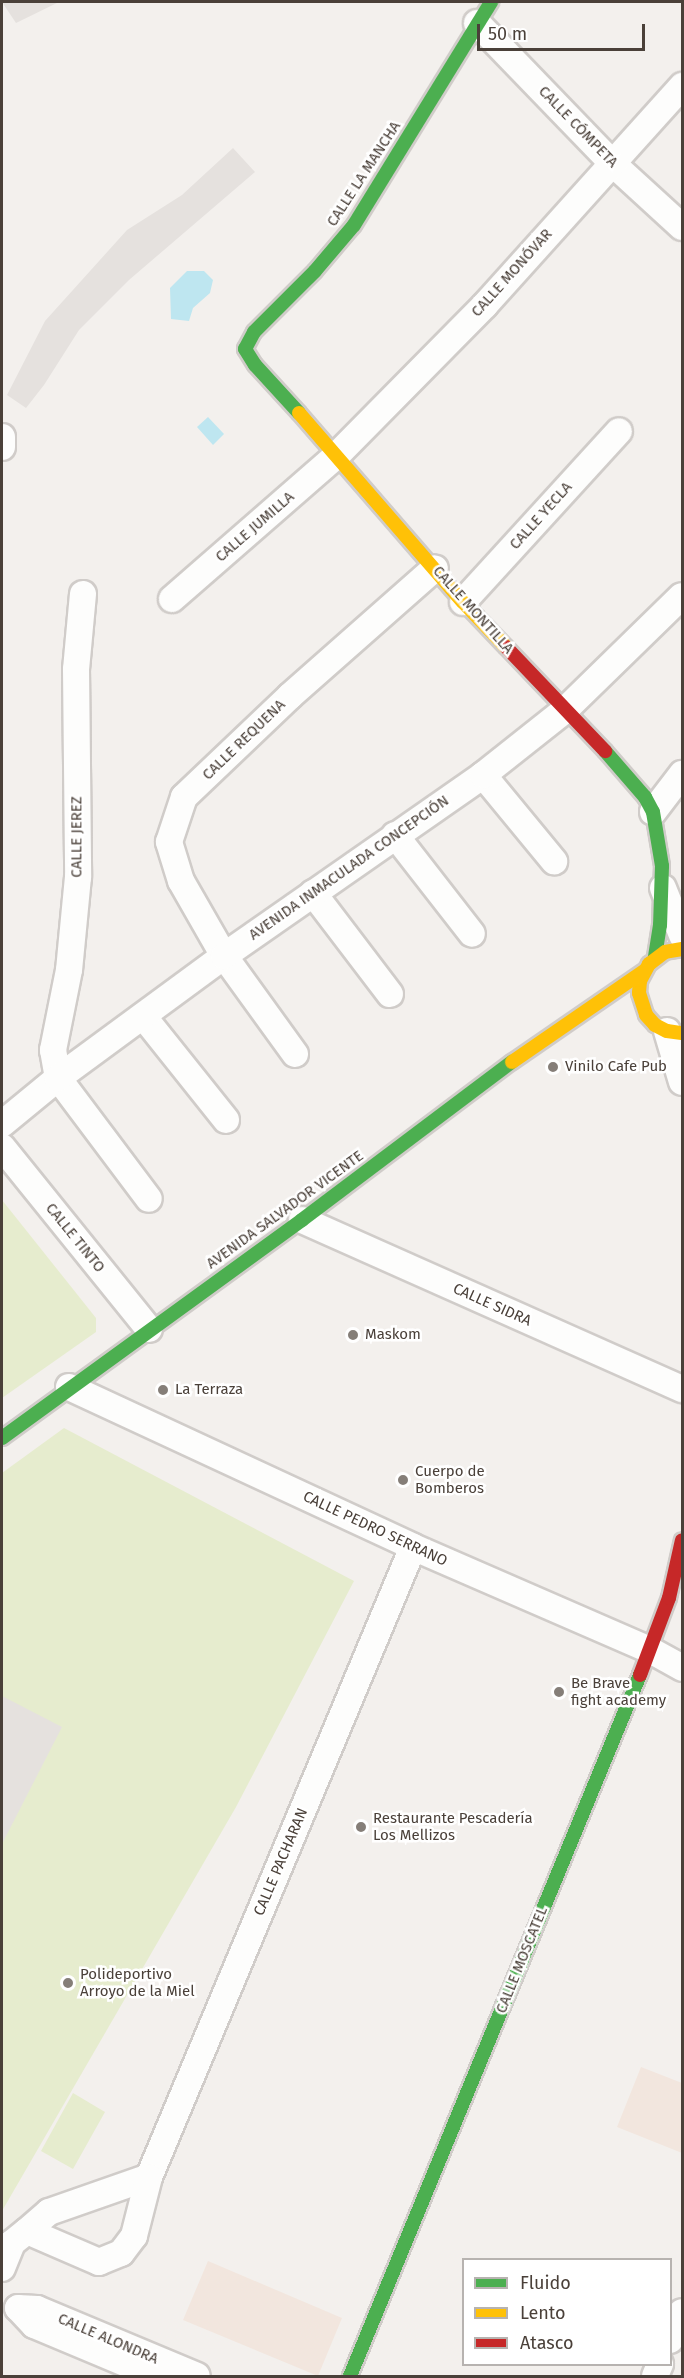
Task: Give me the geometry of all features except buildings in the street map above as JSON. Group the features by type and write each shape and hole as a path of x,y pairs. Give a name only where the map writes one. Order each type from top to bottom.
{"street":[{"name":"CALLE LA MANCHA","path":"245,349 254,332 315,271 354,225 490,2"},
{"name":"CALLE CÓMPETA","path":"477,23 611,162 682,227"},
{"name":"CALLE MONÓVAR","path":"337,455 485,305 611,162 682,86"},
{"name":"CALLE MONTILLA","path":"245,349 255,365 337,455 463,602 626,772 653,812 663,887 682,935"},
{"name":"CALLE YECLA","path":"463,602 619,431"},
{"path":"2,437 2,447"},
{"name":"CALLE JUMILLA","path":"172,599 337,455"},
{"name":"CALLE REQUENA","path":"295,1054 224,956 181,881 169,842 184,797 290,696 435,568"},
{"name":"CALLE JEREZ","path":"58,1078 53,1050 69,970 78,877 76,669 83,594"},
{"name":"AVENIDA INMACULADA CONCEPCIÓN","path":"2,1124 58,1078 224,956 483,775 565,710 682,596"},
{"path":"653,812 682,774"},
{"path":"483,775 554,861"},
{"path":"395,835 472,934"},
{"name":"CALLE MONTILLA","path":"655,958 663,887"},
{"path":"313,893 390,994"},
{"path":"655,958 665,952 682,949"},
{"name":"AVENIDA SALVADOR VICENTE","path":"2,1438 148,1329 302,1220 527,1050 589,1011 644,971 655,958"},
{"path":"644,971 639,993 646,1014 655,1025 675,1032 682,1082"},
{"name":"AVENIDA SALVADOR VICENTE","path":"589,1011 611,1009"},
{"path":"630,1010 646,1014"},
{"path":"143,1016 226,1120"},
{"path":"58,1078 149,1199"},
{"name":"CALLE TINTO","path":"2,1147 148,1329"},
{"name":"CALLE SIDRA","path":"302,1220 682,1389"},
{"name":"CALLE PEDRO SERRANO","path":"69,1387 413,1547 650,1650 682,1668"},
{"name":"CALLE MOSCATEL","path":"350,2376 650,1650 669,1599 682,1540"},
{"name":"CALLE PACHARAN","path":"27,2231 99,2262 121,2253 134,2236 149,2177 413,1547"},
{"path":"2,2268 12,2243 49,2212 149,2177"},
{"name":"CALLE ALONDRA","path":"10,2304 34,2325 156,2376"},
{"name":"CALLE ALONDRA","path":"10,2304 37,2309 197,2376"},
{"path":"672,2335 682,2312"}],"shaded area":[{"path":"2,2 59,2 16,23"},
{"path":"233,148 255,172 129,280 79,330 44,385 26,408 7,395 45,321 127,230 182,195"},
{"path":"2,1696 62,1727 2,1844"},
{"path":"641,2067 682,2083 682,2153 617,2127"},
{"path":"208,2261 342,2318 318,2376 183,2320"}],"green space":[{"path":"2,1200 96,1318 96,1332 2,1398"},
{"name":"Polideportivo Arroyo de la Miel","path":"64,1428 354,1581 236,1807 2,2211 2,1473"},
{"path":"73,2093 105,2112 73,2169 41,2151"}],"water":[{"path":"187,271 204,271 213,280 210,293 193,308 189,321 171,319 170,288"},
{"path":"208,417 224,434 213,445 197,427"}],"traffic: fast":[{"path":"299,413 255,365 245,349 254,332 315,271 354,225 491,2"},
{"path":"605,751 645,797 653,812 662,866 660,925 655,958"},
{"path":"2,1438 302,1220 512,1062"},
{"path":"350,2376 640,1675"}],"traffic: slow":[{"path":"299,413 463,602 506,647"},
{"path":"682,949 665,952 649,964 640,981 639,993 646,1015 655,1025 667,1031 682,1033"},
{"path":"512,1062 644,971"}],"traffic: jam":[{"path":"506,647 605,751"},
{"path":"640,1675 669,1598 682,1540"}],"place":[{"name":"Vinilo Cafe Pub","path":"553,1067"},
{"name":"Maskom","path":"353,1335"},
{"name":"La Terraza","path":"163,1390"},
{"name":"Cuerpo de Bomberos","path":"403,1480"},
{"name":"Be Brave fight academy","path":"559,1692"},
{"name":"Restaurante Pescadería Los Mellizos","path":"361,1827"},
{"name":"Polideportivo Arroyo de la Miel","path":"68,1983"}]}
